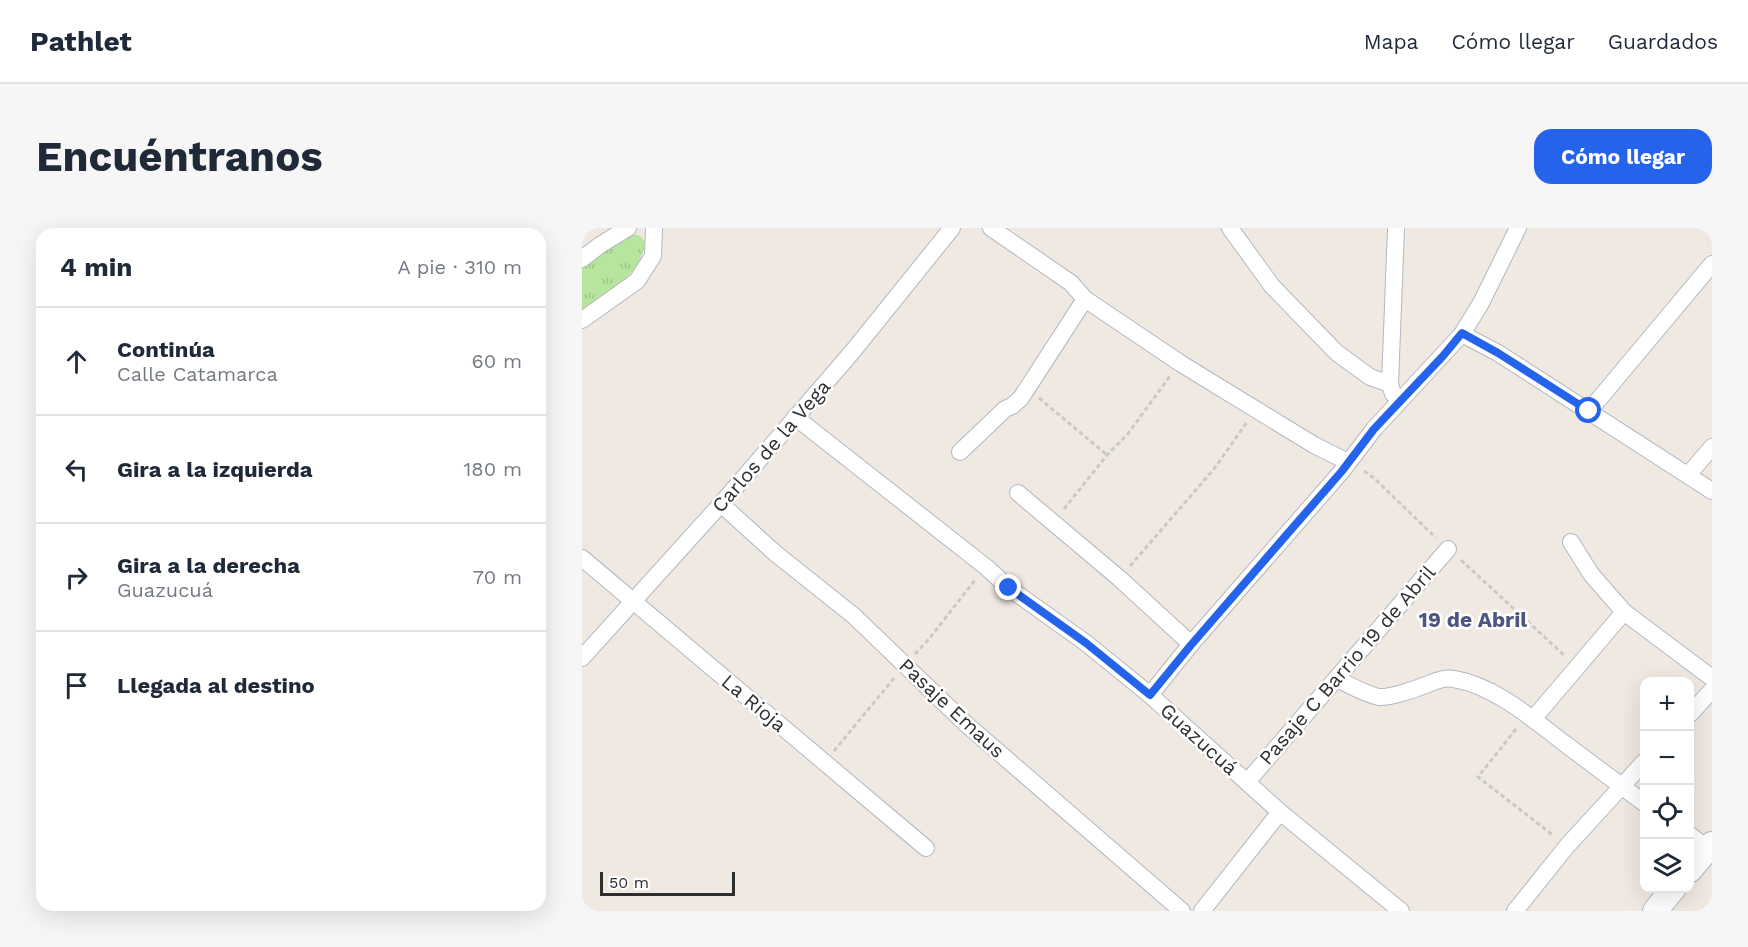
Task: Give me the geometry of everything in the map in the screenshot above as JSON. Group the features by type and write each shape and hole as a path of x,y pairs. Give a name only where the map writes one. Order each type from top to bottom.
{"main road":[{"path":"1694,860 1703,843"},
{"path":"1655,911 1670,893"}],"street":[{"path":"582,259 628,228"},
{"path":"582,320 637,281 652,256 654,228"},
{"name":"Carlos de la Vega","path":"582,658 721,504 853,351 952,228"},
{"path":"991,228 1071,283 1085,299 1180,363 1314,445 1348,462"},
{"path":"1230,228 1272,286 1330,346 1370,377 1390,384"},
{"path":"1396,228 1390,384 1398,403"},
{"path":"1150,695 1398,403 1462,333 1481,303 1518,228"},
{"path":"1589,411 1712,264"},
{"path":"960,452 1005,409 1022,398 1085,299"},
{"path":"1462,333 1498,353 1712,491"},
{"name":"Guazucuá","path":"795,417 986,567 1009,588 1086,643 1150,695 1280,813 1399,910"},
{"path":"1688,475 1712,447"},
{"path":"1018,493 1119,578 1191,645"},
{"name":"Pasaje Emaus","path":"721,504 775,553 854,616 966,724 1182,911"},
{"path":"1570,542 1591,574 1624,612 1712,678"},
{"name":"Pasaje C Barrio 19 de Abril","path":"1247,782 1448,549"},
{"name":"La Rioja","path":"582,558 926,848"},
{"path":"1530,717 1624,612"},
{"path":"1337,679 1363,692 1380,697 1424,686 1439,679 1451,679 1478,686 1506,700 1640,800"},
{"path":"1694,709 1712,690"},
{"path":"1515,911 1567,846 1640,767"},
{"path":"1202,911 1280,813"}],"path":[{"path":"1053,522 1107,454 1127,435 1180,363"},
{"path":"1028,390 1107,454"},
{"path":"1119,578 1214,470 1256,409"},
{"path":"1348,462 1375,479 1577,667"},
{"path":"1530,717 1478,777 1567,846"}],"green space":[{"path":"629,234 639,235 645,241 637,264 613,290 582,311 582,264"}],"district":[{"name":"19 de Abril","path":"1473,620"}],"route":[{"path":"1009,588 1086,643 1150,695 1342,471 1374,429 1462,333 1589,411"}]}
